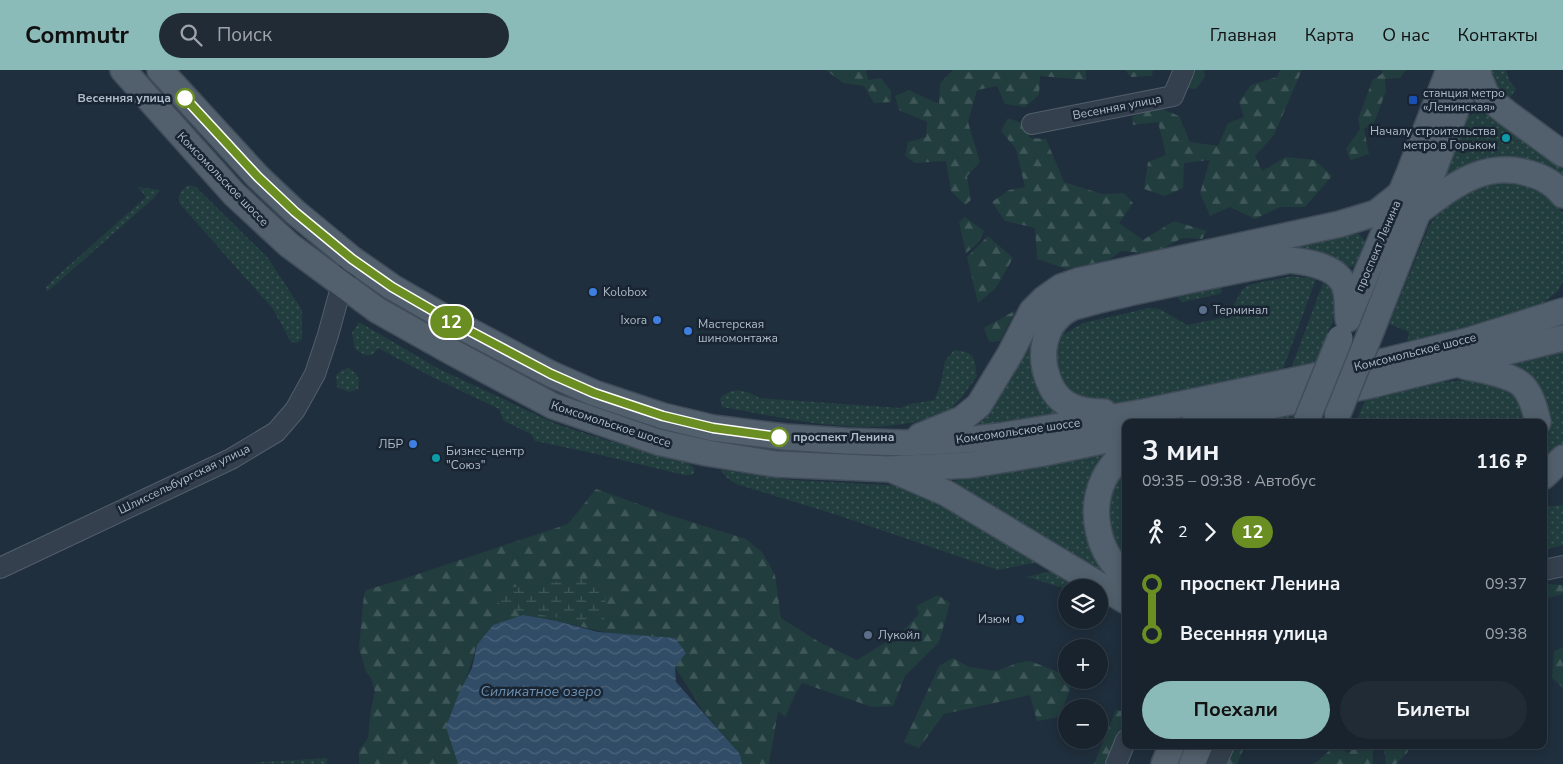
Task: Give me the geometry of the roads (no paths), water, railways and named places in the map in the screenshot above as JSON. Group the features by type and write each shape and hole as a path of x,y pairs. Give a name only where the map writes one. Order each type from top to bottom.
{"main road":[{"name":"Комсомольское шоссе","path":"123,70 234,194 289,245 377,310 553,406 658,442 707,453 775,464 888,468 970,465 1122,437"},
{"name":"Комсомольское шоссе","path":"160,70 258,177 295,212 352,259 392,287 449,320 551,374 594,393 663,416 713,428 785,438 846,442 904,443 966,440 1000,436 1144,412 1377,363 1467,340 1563,311"},
{"name":"проспект Ленина","path":"1307,419 1450,70"},
{"name":"проспект Ленина","path":"1335,419 1418,212 1471,70"},
{"path":"1478,70 1479,78 1487,96 1492,101 1563,154"},
{"path":"1418,212 1460,181 1495,169 1520,170 1541,177 1563,195"},
{"path":"904,443 962,419 979,405 1010,354 1032,312 1044,299 1061,287 1078,281 1340,224 1376,213 1400,194"},
{"path":"1144,412 1086,412 1073,408 1060,398 1051,386 1045,369 1043,351 1046,335 1054,321 1070,308 1095,301 1290,260 1310,262 1337,275 1346,288 1344,328"},
{"path":"1538,319 1563,295"},
{"name":"Комсомольское шоссе","path":"1208,419 1371,385 1563,338"},
{"path":"1457,365 1500,374 1522,386 1533,402 1537,419"},
{"path":"1122,454 1109,468 1102,482 1098,497 1096,520 1101,540 1109,558 1122,571"},
{"path":"1547,473 1563,458"},
{"path":"888,468 946,493 1122,599"},
{"path":"1164,764 1170,749"},
{"path":"1192,764 1198,749"}],"street":[{"name":"Весенняя улица","path":"1032,124 1174,96 1184,70"},
{"name":"Шлиссельбургская улица","path":"0,568 231,458 276,432 295,410 315,374 342,284 352,259"},
{"path":"1547,569 1563,566"},
{"path":"1116,764 1122,749"},
{"path":"1216,764 1222,749"}],"water":[{"name":"Силикатное озеро","path":"523,615 557,621 598,632 675,638 686,653 675,667 676,682 740,754 742,764 458,764 446,727 459,693 472,668 477,645 493,625"}],"place":[{"name":"Весенняя улица","path":"185,98"},
{"name":"станция метро «Ленинская»","path":"1413,100"},
{"name":"Началу строительства метро в Горьком","path":"1506,138"},
{"name":"Kolobox","path":"593,292"},
{"name":"Терминал","path":"1203,310"},
{"name":"Ixora","path":"657,320"},
{"name":"Мастерская шиномонтажа","path":"688,331"},
{"name":"проспект Ленина","path":"779,437"},
{"name":"ЛБР","path":"413,444"},
{"name":"Бизнес-центр \"Союз\"","path":"436,458"},
{"name":"Изюм","path":"1020,619"},
{"name":"Лукойл","path":"868,635"}]}
